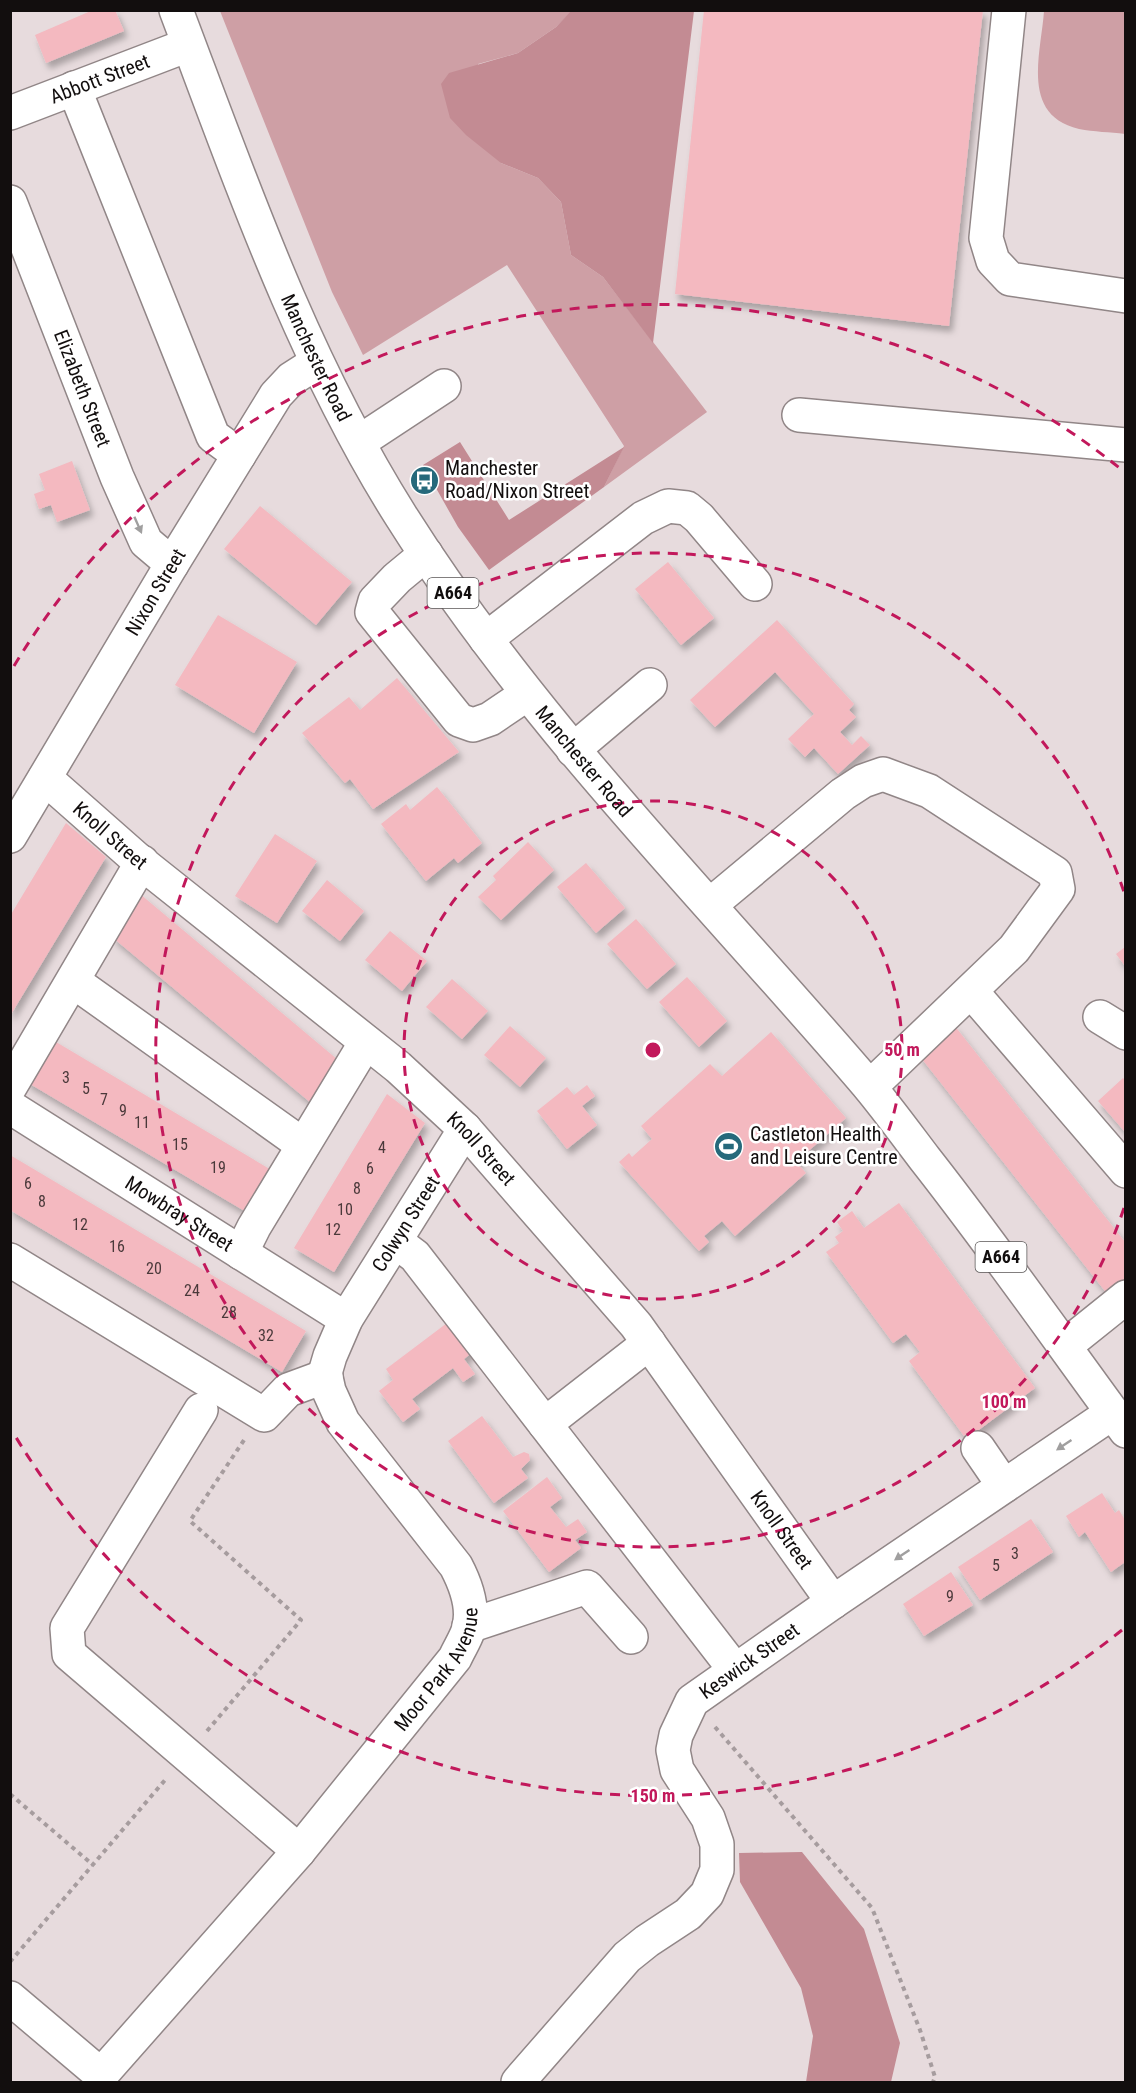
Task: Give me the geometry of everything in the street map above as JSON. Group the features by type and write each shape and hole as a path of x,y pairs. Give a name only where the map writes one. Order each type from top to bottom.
{"street":[{"name":"Manchester Road","path":"176,10 249,203 316,363 399,512 426,554 527,694 573,750 870,1087 991,1243 1119,1422"},
{"path":"1009,10 986,238 993,261 1010,279 1125,296"},
{"name":"Abbott Street","path":"10,113 189,45"},
{"path":"74,88 213,436 239,455"},
{"name":"Elizabeth Street","path":"10,202 117,477 146,542 172,564"},
{"name":"Nixon Street","path":"10,836 172,564 283,386 316,363"},
{"path":"359,442 444,386"},
{"path":"799,415 1125,445"},
{"path":"486,639 643,518 668,506 687,508 699,518 755,584"},
{"path":"426,554 397,578 375,601 372,612 459,720 473,725 490,718 527,694"},
{"path":"573,750 650,685"},
{"path":"710,905 843,794 863,781 883,774 929,791 1054,873 1058,889 1014,949 870,1087"},
{"name":"Knoll Street","path":"45,778 142,862 398,1067 465,1129 636,1325 833,1602"},
{"path":"10,1086 142,862"},
{"path":"73,981 303,1145"},
{"path":"970,991 1125,1171"},
{"path":"241,1253 254,1227 366,1042"},
{"name":"Mowbray Street","path":"10,1107 346,1319"},
{"name":"Colwyn Street","path":"346,1319 465,1129"},
{"path":"395,1241 415,1256 735,1670"},
{"path":"10,1260 264,1416 288,1390 326,1376 330,1356 346,1319"},
{"path":"1065,1346 1125,1297"},
{"path":"545,1424 649,1343"},
{"name":"Moor Park Avenue","path":"10,1998 98,2079 299,1851 455,1658 469,1626 466,1586 456,1566 344,1422 329,1391 326,1376"},
{"path":"201,1410 67,1628 69,1654 299,1851"},
{"name":"Keswick Street","path":"518,2082 627,1957 688,1914 707,1894 717,1870 717,1844 708,1818 677,1770 673,1750 676,1735 692,1701 870,1576 1004,1486 1119,1422"},
{"path":"978,1449 1004,1486"},
{"path":"469,1626 587,1587 631,1637"}],"path":[{"path":"10,1962 301,1620 190,1521 246,1437 264,1416"},
{"path":"692,1701 872,1908 920,2030 934,2077 933,2082"},
{"path":"10,1794 93,1865"}],"shaded area":[{"path":"572,10 694,11 653,343 603,277 571,255 561,202 538,178 501,163 466,135 450,118 441,84 449,73 518,53 556,27"},
{"path":"220,11 572,11 556,27 518,53 478,64 501,163 538,178 561,202 571,255 603,277 707,412 604,487 624,446 507,265 363,355 332,292"},
{"path":"1044,11 1125,11 1125,134 1079,129 1060,122 1048,111 1041,97 1038,81"},
{"path":"460,442 509,520 624,447 604,487 489,570 458,527 423,465"},
{"path":"802,1852 864,1929 900,2043 891,2082 806,2082 813,2036 801,1988 740,1882 739,1853"}],"building":[{"path":"93,10 115,10 124,31 46,63 35,35"},
{"path":"704,10 983,10 949,326 675,294"},
{"path":"72,461 90,510 57,522 51,505 39,509 34,494 45,490 39,474"},
{"path":"260,506 352,582 316,625 224,549"},
{"path":"668,562 714,618 681,645 635,589"},
{"path":"218,615 297,662 254,733 175,685"},
{"path":"777,620 854,704 849,710 856,717 840,732 852,745 861,736 870,745 838,774 814,748 805,757 788,739 814,714 775,672 715,727 690,700"},
{"path":"397,678 459,752 373,809 350,779 345,783 302,733 349,697 360,710"},
{"path":"437,787 482,843 458,863 454,858 426,881 381,824 406,804 410,810"},
{"path":"66,823 106,857 10,1016 10,916"},
{"path":"275,834 317,861 277,923 235,896"},
{"path":"528,842 554,870 501,920 478,897 496,880 493,876"},
{"path":"586,863 625,908 596,933 557,887"},
{"path":"327,880 364,911 340,941 302,911"},
{"path":"140,894 344,1065 317,1108 112,937"},
{"path":"636,919 676,964 647,989 607,944"},
{"path":"390,931 427,961 402,991 365,960"},
{"path":"1125,947 1125,966 1116,954"},
{"path":"687,977 727,1021 699,1047 659,1002"},
{"path":"452,979 488,1011 462,1039 426,1007"},
{"path":"954,1025 1125,1242 1125,1289 1112,1300 918,1054"},
{"path":"510,1026 546,1058 520,1087 484,1055"},
{"name":"Castleton Health and Leisure Centre","path":"771,1032 846,1118 796,1162 806,1173 735,1236 722,1221 704,1236 709,1242 699,1251 619,1162 629,1153 632,1157 652,1139 641,1126 710,1064 722,1076"},
{"path":"51,1039 278,1174 253,1216 25,1081"},
{"path":"1123,1078 1125,1080 1125,1132 1098,1101"},
{"path":"587,1085 595,1096 582,1106 597,1125 567,1149 537,1111 567,1087 574,1095"},
{"path":"387,1094 425,1123 334,1272 294,1248"},
{"path":"10,1155 306,1331 282,1372 10,1210"},
{"path":"899,1203 1035,1388 976,1432 974,1428 964,1436 909,1361 920,1352 906,1334 893,1343 826,1252 839,1243 835,1237 843,1231 837,1222 852,1211 864,1228"},
{"path":"451,1320 474,1351 464,1359 475,1374 463,1382 453,1368 412,1399 420,1409 403,1422 379,1391 393,1380 386,1369"},
{"path":"482,1416 513,1457 524,1452 529,1454 530,1460 521,1469 528,1478 494,1503 448,1441"},
{"path":"547,1477 562,1498 550,1507 566,1527 578,1519 587,1532 575,1540 581,1548 549,1572 503,1511"},
{"path":"1102,1493 1115,1513 1119,1510 1125,1520 1125,1562 1111,1572 1085,1532 1079,1537 1066,1516"},
{"path":"1031,1519 1053,1552 980,1600 958,1567"},
{"path":"951,1572 973,1605 924,1636 903,1604"}],"place":[{"name":"Manchester Road/Nixon Street","path":"424,480"},
{"name":"Castleton Health and Leisure Centre","path":"729,1146"}]}
